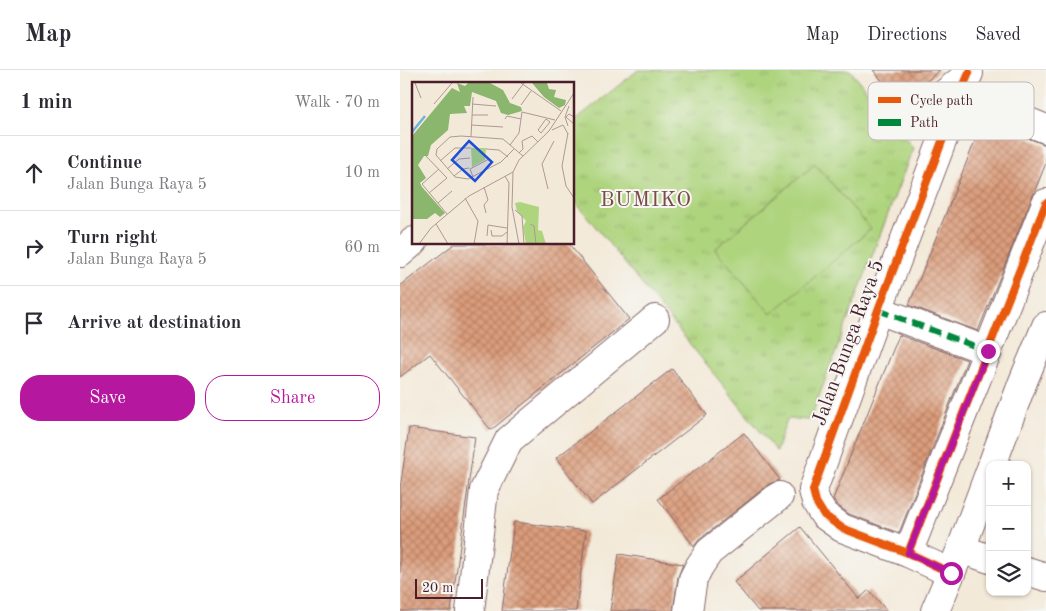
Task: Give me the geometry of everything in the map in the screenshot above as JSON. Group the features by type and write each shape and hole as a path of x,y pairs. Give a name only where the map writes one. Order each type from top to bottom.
{"street":[{"path":"1034,121 1046,129"},
{"name":"Jalan Bunga Raya 5","path":"943,140 878,310 812,490 816,502 824,515 842,528 908,553 956,561 986,559"},
{"path":"908,553 1046,203"},
{"path":"400,253 412,243"},
{"path":"878,310 988,351"},
{"path":"470,611 484,490 509,440 655,319"},
{"path":"993,461 1046,326"},
{"path":"935,611 986,482"},
{"path":"688,611 693,579 709,552 779,496"},
{"path":"1031,572 1046,577"}],"green space":[{"path":"638,70 850,70 868,92 868,140 907,140 913,148 810,420 787,419 776,451 575,201 575,120"},
{"path":"815,164 871,229 771,314 715,249"}],"building":[{"path":"873,70 940,70 926,82 883,82"},
{"path":"975,140 1033,140 1046,145 1046,163 978,331 909,305"},
{"path":"453,245 570,245 629,319 491,430 430,354 400,377 400,286"},
{"path":"899,335 967,360 899,533 849,514 836,504 833,499"},
{"path":"672,369 707,415 592,504 556,458"},
{"path":"409,428 475,437 451,611 400,611 400,489"},
{"path":"744,433 780,480 769,484 694,546 658,499"},
{"path":"514,522 586,531 576,611 502,611"},
{"path":"800,527 859,599 869,590 887,611 758,611 734,582"},
{"path":"619,554 683,564 678,577 673,611 610,611"}],"marked path":[{"path":"878,310 988,351"}],"cycle path":[{"path":"965,82 969,73"},
{"path":"943,140 878,310 813,490 816,502 824,515 842,528 908,553 951,573"},
{"path":"908,553 1046,203"}],"district":[{"name":"BUMIKO","path":"646,200"}],"route":[{"path":"951,573 908,553 988,351"}]}
